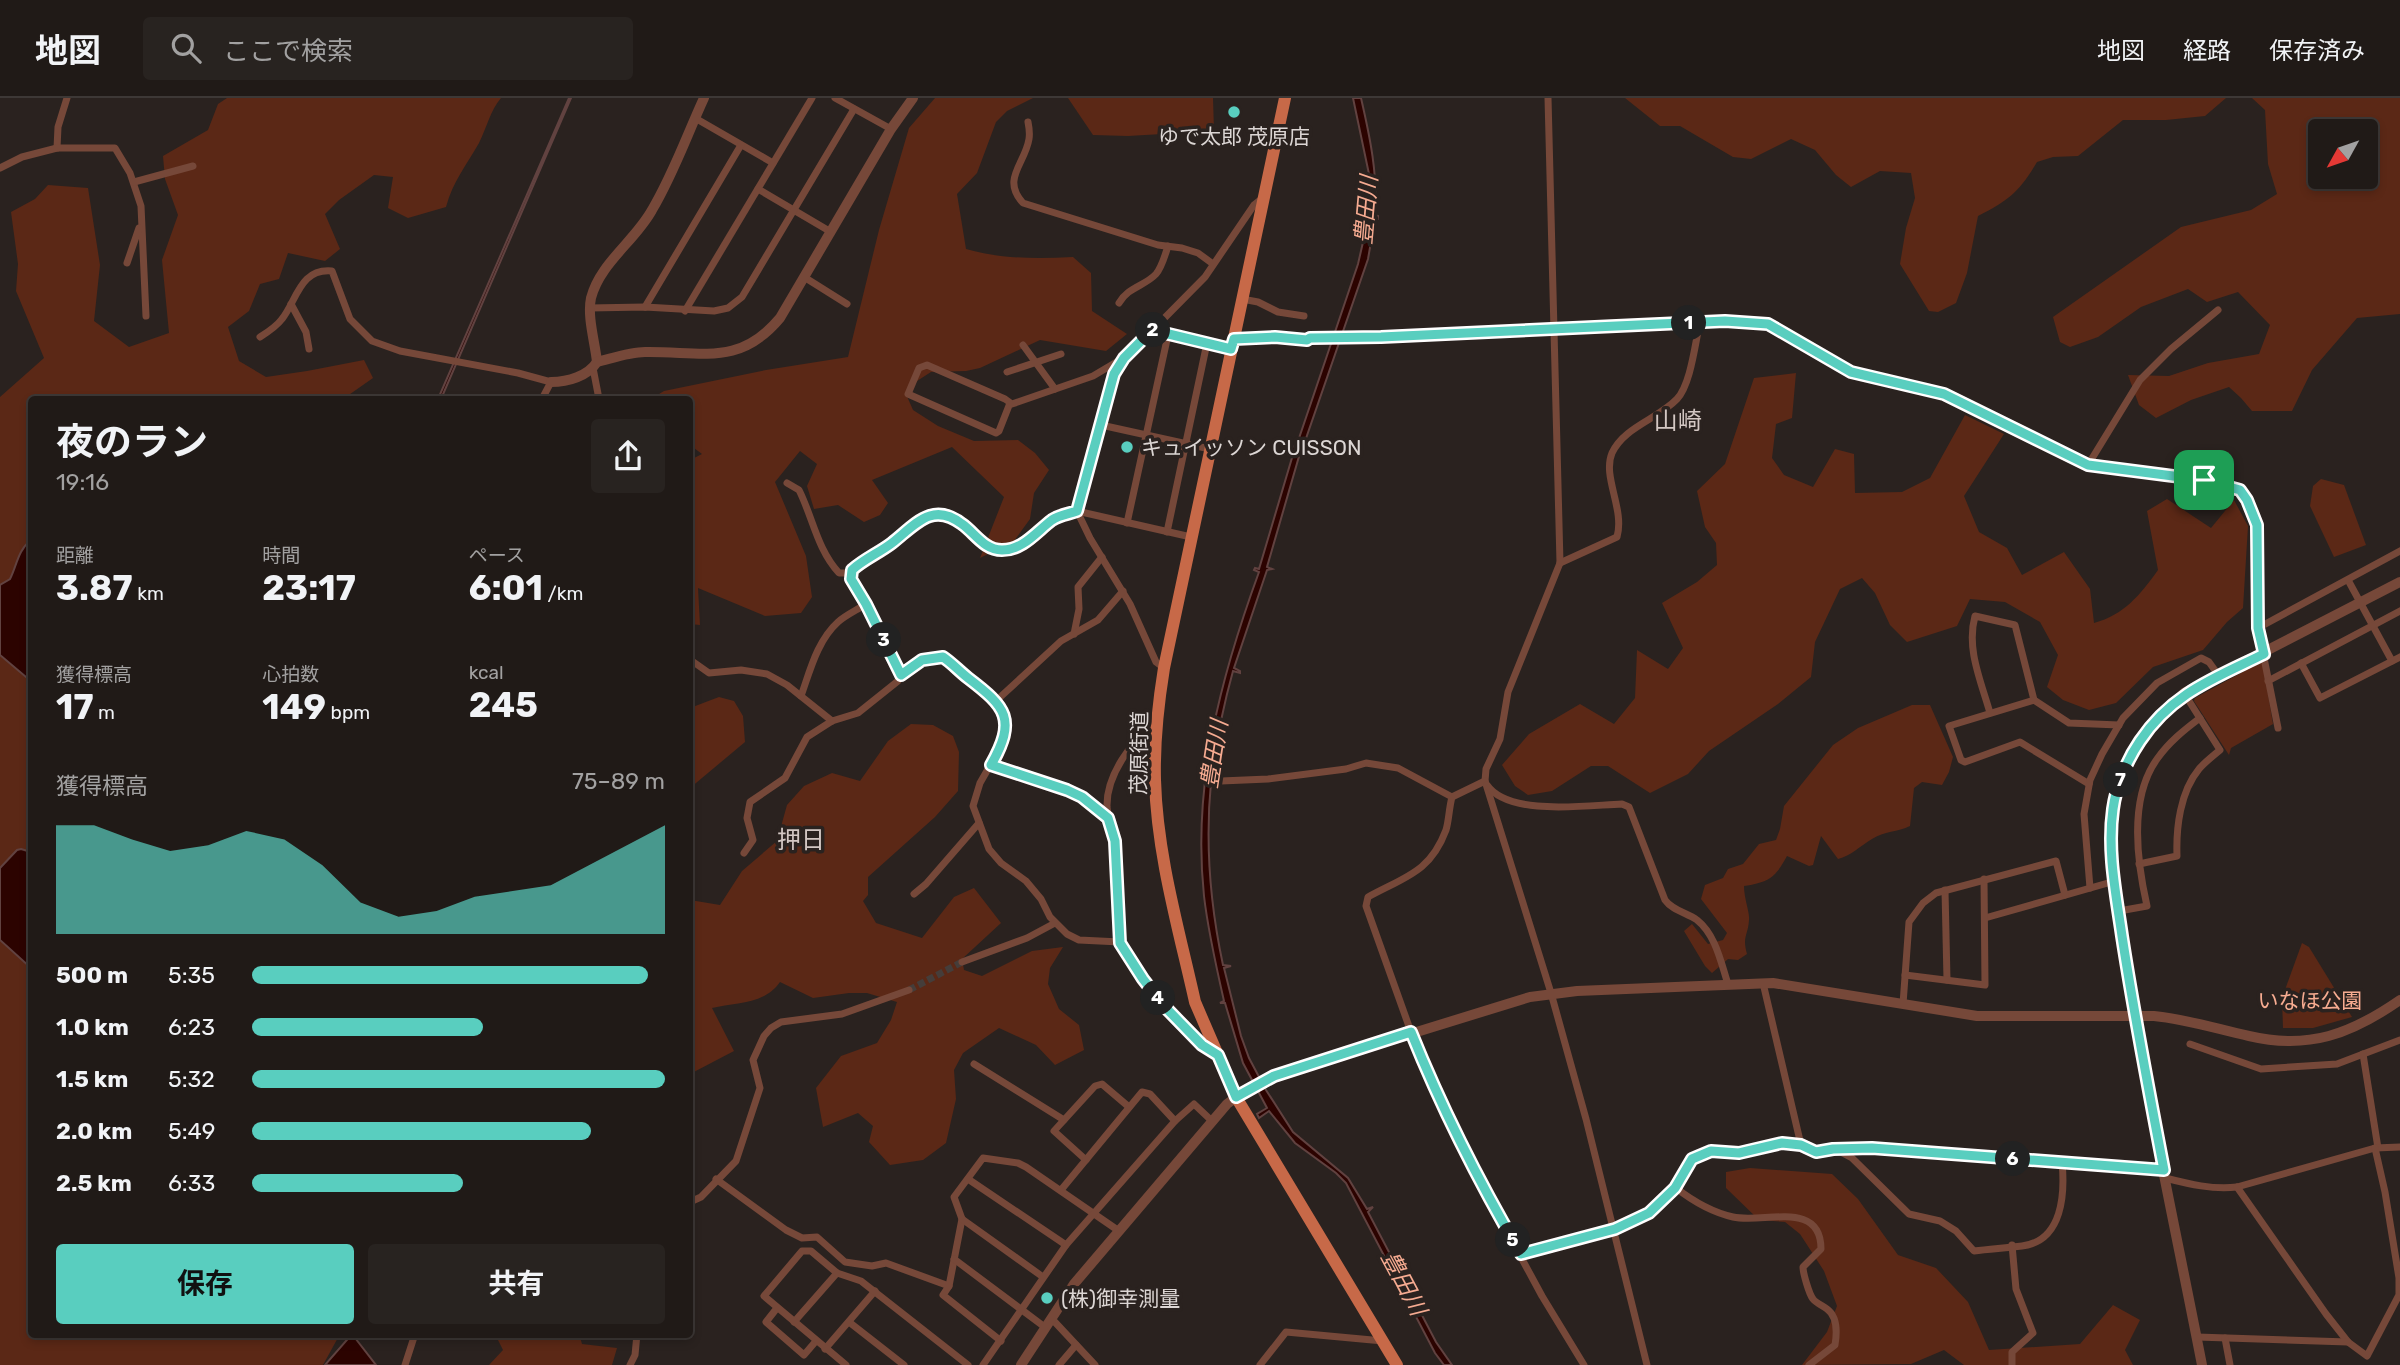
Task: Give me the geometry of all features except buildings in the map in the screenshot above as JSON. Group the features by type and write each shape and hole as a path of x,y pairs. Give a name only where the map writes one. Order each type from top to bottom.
{"main road":[{"name":"茂原街道","path":"1285,98 1164,668 1156,720 1157,810 1169,886 1195,1002 1218,1055 1397,1365"}],"street":[{"path":"57,148 58,127 67,98"},
{"path":"599,396 589,308 592,295 600,276 639,232 652,212 704,98"},
{"path":"685,311 812,98"},
{"path":"835,98 891,130"},
{"path":"260,337 282,320 297,289 317,272 332,271 350,319 372,341 400,351 518,373 551,383 565,382 595,365 642,352 717,354 736,351 754,343 780,318 891,130 913,98"},
{"path":"1548,98 1560,563 1508,692 1500,739 1486,769 1485,781 1551,993 1615,1229 1647,1365"},
{"path":"589,308 645,307 714,312 728,308 742,297 854,109"},
{"path":"695,118 773,163"},
{"path":"1028,122 1029,140 1013,181 1017,197 1023,203 1198,253 1213,264"},
{"path":"645,307 741,145"},
{"path":"0,167 22,157 57,148 115,148 134,182 141,206 146,316"},
{"path":"134,182 193,166"},
{"path":"758,189 831,232"},
{"path":"1164,668 1156,662 1124,591 1101,557 1077,511 1114,374 1124,358 1189,294 1254,205 1264,197"},
{"path":"127,263 141,221"},
{"path":"1119,303 1132,288 1155,275 1168,246"},
{"path":"804,277 847,304"},
{"path":"1242,299 1258,302 1278,312 1304,316"},
{"path":"291,304 306,332 309,349"},
{"path":"2088,465 2140,380 2171,349 2218,310"},
{"path":"1152,330 1207,343 1232,344 1275,337 1307,340 1725,321 1768,324 1851,372 1944,394 2088,465 2204,480 2240,490 2244,493 2257,525 2258,628 2278,728"},
{"path":"1560,563 1617,537 1618,511 1608,464 1622,438 1678,398 1686,384 1700,322"},
{"path":"1127,523 1168,335"},
{"path":"1167,532 1207,343"},
{"path":"1023,345 1055,389"},
{"path":"1007,372 1061,354"},
{"path":"1010,403 996,433 908,394 919,368 927,365 1010,403 1093,376 1124,358"},
{"path":"543,396 551,383"},
{"path":"1101,425 1210,449"},
{"path":"787,483 799,490 820,545 834,568 839,573 851,573"},
{"path":"901,675 851,579 851,573 859,563 891,544 927,515 949,515 988,547 998,550 1011,549 1025,542 1055,518 1077,511 1191,537"},
{"path":"2258,628 2400,551"},
{"path":"1074,634 1079,609 1078,587 1101,557"},
{"path":"2348,580 2392,661"},
{"path":"2202,1365 2134,1017 2115,881 2112,833 2118,785 2140,741 2184,694 2400,582"},
{"path":"997,701 1061,641 1098,620 1124,591"},
{"path":"801,696 817,650 826,636 838,623 866,604"},
{"path":"2268,681 2400,611"},
{"path":"1990,713 1973,655 1970,635 1975,616 2015,625 2034,699 2069,723 2119,725"},
{"path":"744,853 752,840 747,818 750,802 785,778 807,737 832,721 858,713 922,660 943,657 997,701 1006,729 1003,743 975,795 973,806 989,849 1001,863 1026,881 1041,899 1055,923 1067,934 1079,940 1120,943"},
{"path":"2301,663 2320,698 2400,657"},
{"path":"2090,888 2084,814 2089,784 2119,725 2157,683 2202,658 2210,662 2219,676"},
{"path":"693,662 709,673 741,670 767,674 832,721"},
{"path":"2139,864 2177,856 2176,833 2186,792 2198,770 2220,750 2184,694"},
{"path":"2034,699 1949,726 1961,760 1965,762 2020,742 2089,784"},
{"path":"2119,911 2147,906 2137,850 2140,807 2155,761 2173,740 2200,718"},
{"path":"1156,720 1132,747 1112,777 1107,804 1116,852 1120,943 1164,1006 1202,1045 1218,1055"},
{"path":"1221,781 1268,779 1374,764 1398,768 1452,797"},
{"path":"991,765 1067,790 1082,797 1108,818"},
{"path":"1452,797 1485,781"},
{"path":"1485,781 1492,793 1539,807 1573,808 1622,804 1629,807 1665,900 1668,905 1695,919 1707,930 1728,984"},
{"path":"1452,797 1446,829 1427,864 1368,897 1366,906 1432,1083 1477,1177 1542,1296 1584,1365"},
{"path":"914,894 979,823"},
{"path":"1903,1004 1909,922 1927,899 1945,890 2056,861 2065,895"},
{"path":"1905,975 1985,985 1984,879"},
{"path":"1985,918 2115,881"},
{"path":"1945,890 1947,980"},
{"path":"962,962 1027,939 1055,923"},
{"path":"1763,983 1801,1145"},
{"path":"1021,1365 1074,1284 1240,1094 1274,1076 1411,1032 1551,993 1763,983 1977,1016 2175,1018 2251,1037 2293,1040 2332,1036 2348,1031 2372,1020 2400,1000"},
{"path":"693,1201 701,1197 736,1161 760,1088 753,1060 764,1036 771,1028 781,1022 842,1014 909,990"},
{"path":"2190,1044 2261,1069 2337,1064 2400,1040"},
{"path":"2237,1187 2348,1342 2367,1356 2399,1295 2399,1278 2363,1054"},
{"path":"974,1063 1064,1120"},
{"path":"1086,1160 1054,1131 1095,1086 1102,1084 1129,1107"},
{"path":"1061,1190 1142,1092 1150,1094 1175,1121"},
{"path":"984,1365 1066,1245 1175,1121 1194,1104 1213,1122"},
{"path":"1521,1254 1615,1229 1649,1213 1675,1188 1692,1159 1711,1151 1739,1153 1782,1143 1801,1145 1816,1152 1872,1148 2062,1162 2165,1174 2200,1186 2226,1189 2377,1148 2400,1147"},
{"path":"1833,1149 1852,1158 1909,1214 1940,1221 1956,1231 1974,1251 2012,1245 2023,1246 2040,1239 2056,1222 2064,1185 2062,1162"},
{"path":"1001,1341 943,1295 949,1286 962,1219 954,1197 983,1158 1018,1163 1119,1231"},
{"path":"968,1178 1066,1245"},
{"path":"716,1179 786,1230 802,1238 817,1237 845,1262 872,1266 886,1263 949,1286"},
{"path":"1675,1188 1711,1211 1736,1218 1789,1216 1811,1223 1817,1229 1821,1238 1821,1249 1803,1267 1803,1274 1813,1300 1830,1311 1835,1320 1837,1334 1835,1345 1809,1365"},
{"path":"962,1219 1043,1277"},
{"path":"2012,1245 2016,1289 2033,1333 2012,1352 2012,1365"},
{"path":"846,1365 764,1296 802,1251 811,1251 837,1273 861,1281 968,1365"},
{"path":"954,1259 1049,1324 1076,1345 1095,1365"},
{"path":"794,1322 837,1273"},
{"path":"825,1349 875,1292"},
{"path":"777,1308 766,1322 804,1355 816,1340"},
{"path":"849,1322 904,1365"},
{"path":"1261,1365 1286,1332 1383,1342"},
{"path":"2197,1336 2348,1342"},
{"path":"405,1365 414,1338"},
{"path":"630,1365 635,1355 637,1338"},
{"path":"2225,1338 2230,1365"},
{"path":"1059,1365 1076,1345"}],"green space":[{"path":"227,98 501,98 479,143 456,181 446,207 408,218 388,208 393,177 374,175 339,200 325,214 340,249 325,261 288,253 279,279 260,284 249,311 228,327 239,361 266,377 364,360 373,378 347,396 28,396 28,1338 338,1338 323,1365 0,1365 0,397 44,358 16,291 18,264 11,212 35,199 48,185 88,188 100,265 94,321 129,347 169,333 162,260 178,215 165,179 163,156 208,130 218,104"},
{"path":"935,98 1033,98 1007,111 996,122 977,173 957,194 966,249 1019,258 1073,257 1091,273 1092,311 1127,334 1106,351 1040,340 980,368 931,372 917,381 906,394 913,410 938,426 974,441 1018,440 1035,453 1049,470 1034,493 1030,519 1014,541 980,558 1004,497 952,447 872,480 888,503 880,515 864,522 838,505 814,509 807,486 817,464 800,451 775,482 806,556 812,597 801,613 765,616 698,588 700,625 693,624 693,458 702,454 693,447 693,396 656,396 664,391 766,370 848,357 879,230 909,128"},
{"path":"1068,98 1213,98 1214,131 1128,136 1093,135"},
{"path":"1625,98 2226,98 2205,116 2123,120 2078,156 2053,157 2037,162 2025,181 2012,194 1978,216 1967,273 1956,303 1938,312 1929,311 1900,264 1906,228 1915,198 1911,173 1880,171 1851,187 1836,175 1815,150 1791,139 1751,159 1733,157 1680,126 1660,126"},
{"path":"2252,98 2400,98 2400,314 2357,318 2312,370 2292,411 2252,411 2229,387 2191,400 2156,418 2139,405 2128,375 2169,376 2208,363 2259,354 2270,325 2238,292 2207,302 2188,289 2141,307 2098,337 2070,347 2060,342 2053,317 2181,227 2251,210 2277,194 2268,164 2265,110"},
{"path":"1796,373 1792,418 1776,424 1772,458 1784,475 1813,487 1835,449 1854,454 1855,493 1902,492 1930,478 1965,415 2004,434 1964,496 1979,532 2007,548 2022,575 2064,552 2090,589 2094,623 2123,609 2145,588 2158,570 2147,511 2167,499 2211,528 2234,500 2248,526 2243,608 2203,650 2153,667 2116,703 2089,710 2063,700 2047,687 2058,655 2040,622 2005,602 1970,599 1957,626 1907,642 1890,625 1875,593 1862,578 1840,589 1815,642 1811,677 1778,704 1709,751 1688,774 1650,793 1608,766 1591,766 1552,791 1528,795 1515,786 1502,765 1529,734 1580,704 1614,724 1635,698 1637,650 1668,669 1683,648 1662,603 1697,582 1717,565 1716,543 1705,527 1697,491 1725,464 1754,378"},
{"path":"2321,479 2344,485 2366,545 2334,557 2310,506 2313,486"},
{"path":"2261,662 2273,724 2231,748 2229,755 2194,701 2195,698"},
{"path":"719,697 734,701 743,716 745,742 693,785 693,707"},
{"path":"1912,705 1930,705 1953,757 1942,785 1922,782 1914,788 1910,826 1877,836 1838,859 1821,836 1813,865 1809,866 1787,856 1770,878 1744,886 1749,917 1745,940 1747,954 1738,960 1728,959 1712,973 1684,931 1692,924 1708,944 1723,940 1727,933 1701,899 1705,885 1723,878 1728,869 1743,864 1759,844 1776,840 1784,806 1833,745 1858,728"},
{"path":"911,724 933,725 953,736 959,752 958,791 935,817 868,877 868,895 863,901 876,923 922,938 954,897 974,888 1001,923 962,959 964,970 982,976 1032,951 1063,947 1050,968 1048,984 1059,1009 1079,1025 1084,1050 1055,1065 1036,1045 999,1028 963,1053 954,1070 956,1099 946,1143 923,1160 890,1165 869,1142 873,1126 858,1113 823,1127 816,1088 841,1056 877,1043 891,1020 897,1002 867,993 813,998 780,982 758,999 712,1008 734,1051 693,1072 693,900 720,905 742,871 777,841 787,805 804,786 832,773 860,781 888,741"},
{"name":"いなほ公園","path":"2302,943 2309,947 2352,1017 2313,1028 2283,1028 2282,998"},
{"path":"1750,1168 1832,1174 1858,1199 1898,1255 1936,1268 1968,1302 1989,1350 2080,1344 2113,1305 2140,1320 2125,1350 2133,1365 1964,1365 1944,1350 1911,1364 1802,1365 1827,1332 1837,1306 1824,1271 1800,1234 1785,1222 1759,1220 1726,1188 1726,1172"},
{"path":"497,1338 580,1338 582,1344 617,1348 612,1365 489,1365 503,1350"}],"water":[{"path":"569,98 571,98 442,396 439,396"},
{"name":"豊田川","path":"1353,98 1361,98 1367,127 1374,171 1375,215 1378,219 1375,219 1368,259 1302,450 1309,453 1300,453 1267,567 1272,569 1267,570 1234,668 1240,673 1233,671 1229,684 1212,778 1218,782 1211,782 1210,874 1223,965 1231,966 1224,968 1249,1058 1293,1132 1348,1178 1367,1209 1373,1207 1368,1212 1436,1342 1452,1365 1444,1365 1435,1353 1346,1183 1295,1143 1269,1111 1259,1118 1257,1114 1267,1108 1243,1063 1225,1003 1220,1003 1224,1001 1204,896 1202,813 1206,772 1222,691 1259,572 1254,570 1259,569 1294,451 1287,448 1287,445 1296,447 1358,264 1366,229 1369,174"},
{"path":"27,544 26,677 0,655 0,585 10,579 20,553"},
{"path":"17,850 28,851 28,965 0,940 0,868"},
{"path":"349,1338 355,1338 376,1365 325,1365"}],"tunnel":[{"path":"909,990 962,962"}],"place":[{"name":"ゆで太郎 茂原店","path":"1234,112"},
{"name":"キュイッソン CUISSON","path":"1127,447"},
{"name":"(株)御幸測量","path":"1047,1298"}],"district":[{"name":"山崎","path":"1678,421"},
{"name":"押日","path":"801,840"}],"route":[{"path":"1725,321 1768,324 1851,372 1944,394 2088,465 2204,480 2244,493 2257,525 2258,628 2264,654 2184,694 2158,719 2130,758 2118,785 2113,809 2111,845 2119,911 2134,1017 2164,1170 1872,1148 1816,1152 1801,1145 1782,1143 1739,1153 1711,1151 1692,1159 1675,1188 1649,1213 1615,1229 1521,1254 1477,1177 1411,1032 1274,1076 1236,1097 1218,1055 1202,1045 1164,1006 1120,943 1115,841 1108,818 1082,797 1067,790 991,765 1003,743 1006,729 997,701 943,657 922,660 901,675 851,579 852,570 859,563 891,544 927,515 949,515 988,547 998,550 1011,549 1025,542 1055,518 1077,511 1114,374 1129,351 1152,330 1231,349 1234,339 1275,337 1307,340 1725,321"}]}
